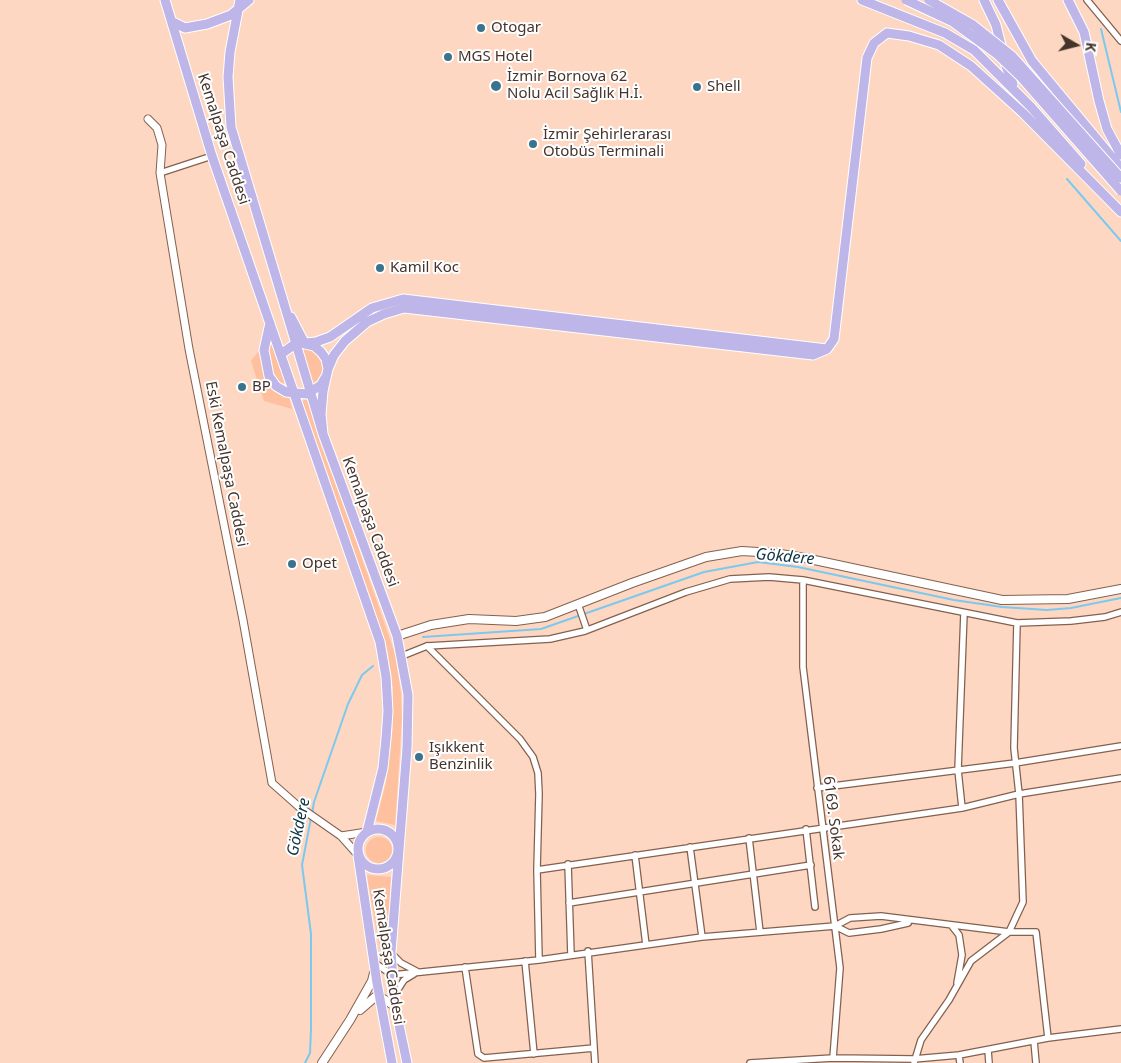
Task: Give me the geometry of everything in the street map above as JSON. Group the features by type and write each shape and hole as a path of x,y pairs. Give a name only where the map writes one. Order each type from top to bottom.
{"main road":[{"name":"Kemalpaşa Caddesi","path":"165,0 212,156 374,622 386,676 388,711 383,768 367,832"},
{"path":"172,22 185,28 200,26 229,16 239,3 249,0"},
{"path":"862,0 950,35 974,50 1018,92 1121,211"},
{"path":"906,0 953,22 998,54 1022,77 1121,191"},
{"path":"929,0 973,25 1012,56 1121,178"},
{"path":"984,0 996,24 1008,73 1018,92"},
{"path":"998,0 1025,50 1042,75 1121,168"},
{"path":"1068,0 1084,32 1091,72 1107,129 1121,155"},
{"name":"Kemalpaşa Caddesi","path":"239,3 230,52 228,78 231,128 323,434 397,636 402,656 408,695 391,952 395,1006 407,1063"},
{"path":"270,323 264,350 269,376 276,386 294,394 310,392 321,385 339,348 358,329 384,314 409,308 803,354 813,354 827,349 834,339 867,58 874,43 882,35 889,32 938,45 971,66 1023,113 1121,211"},
{"path":"281,354 295,344 306,344 336,334 372,308 403,299 827,349"},
{"path":"282,300 306,344 321,352 326,360 327,373 321,414 323,434"},
{"path":"397,636 431,625 468,620 516,621 545,618 706,557 742,551 774,553 805,558 1002,600 1068,599 1121,589"},
{"path":"379,829 386,830 395,838 399,850 398,856 390,866 378,870 366,866 358,855 359,842 367,832 379,829"},
{"name":"Kemalpaşa Caddesi","path":"358,855 392,1063"},
{"path":"322,1063 350,1020 372,981 375,964"},
{"path":"350,1020 368,1001 380,998 395,1006"}],"street":[{"path":"1087,0 1121,41"},
{"name":"Eski Kemalpaşa Caddesi","path":"148,119 157,128 162,145 160,174 189,349 243,620 272,782 298,806 341,836 358,855"},
{"path":"160,174 212,156"},
{"path":"402,656 427,646 550,639 587,630 686,592 730,579 769,577 803,580 1017,623 1071,621 1105,617 1121,612"},
{"name":"6169. Sokak","path":"803,580 803,667 821,827 840,968 833,1058"},
{"path":"578,604 587,630"},
{"path":"962,808 958,770 964,613"},
{"path":"914,1061 921,1040 972,961 1010,932 1023,902 1019,794 1014,748 1017,623"},
{"path":"427,646 520,739 533,757 538,773 539,794 537,870 539,960"},
{"path":"817,788 1015,763 1121,746"},
{"path":"537,870 806,829 962,808 1019,794 1121,778"},
{"name":"6169. Sokak","path":"806,829 815,908"},
{"path":"341,836 367,832"},
{"path":"749,838 760,932"},
{"path":"690,847 702,937"},
{"path":"635,855 646,945"},
{"path":"568,864 570,954"},
{"name":"6169. Sokak","path":"569,903 811,865"},
{"path":"375,964 392,975 539,960 570,954 702,937 835,926 850,918 881,916 912,922 1010,932 1036,932 1048,1038"},
{"path":"835,926 849,932 881,929 912,922"},
{"path":"952,926 959,935 962,955 956,988"},
{"path":"391,952 401,963 418,972"},
{"path":"588,952 595,1063"},
{"path":"525,961 534,1054"},
{"path":"465,967 478,1054 484,1058 594,1048"},
{"path":"394,995 404,980 418,972"},
{"path":"750,1063 833,1058 914,1061 959,1055 1048,1038 1121,1028"},
{"path":"1034,1041 1036,1063"},
{"path":"988,1050 989,1063"},
{"path":"959,1055 960,1063"}],"shaded area":[{"path":"270,339 285,382 281,386 268,368 267,340"},
{"path":"302,348 315,352 323,364 322,378 314,387"},
{"path":"258,352 262,356 262,361 289,397 292,409 264,401 251,361"},
{"path":"307,399 395,654 401,693 402,719 395,825 376,821 386,783 393,726 393,688 388,653 302,401"},
{"path":"379,837 388,841 392,850 388,859 379,863 370,859 366,850 370,841"},
{"path":"367,875 391,877 386,962 382,962"}],"waterway":[{"path":"1101,29 1121,112"},
{"path":"1067,179 1121,241"},
{"name":"Gökdere","path":"423,637 541,629 704,572 758,562 798,567 954,600 1002,607 1047,610 1071,608 1121,598"},
{"name":"Gökdere","path":"312,814 314,802 348,704 362,675 373,666"},
{"name":"Gökdere","path":"305,1063 310,1053 311,934 302,865 311,818"}],"place":[{"name":"Otogar","path":"481,28"},
{"name":"MGS Hotel","path":"448,57"},
{"name":"İzmir Bornova 62 Nolu Acil Sağlık H.İ.","path":"496,86"},
{"name":"Shell","path":"697,87"},
{"name":"İzmir Şehirlerarası Otobüs Terminali","path":"533,144"},
{"name":"Kamil Koc","path":"380,268"},
{"name":"BP","path":"242,387"},
{"name":"Opet","path":"292,564"},
{"name":"Işıkkent Benzinlik","path":"419,757"}]}
